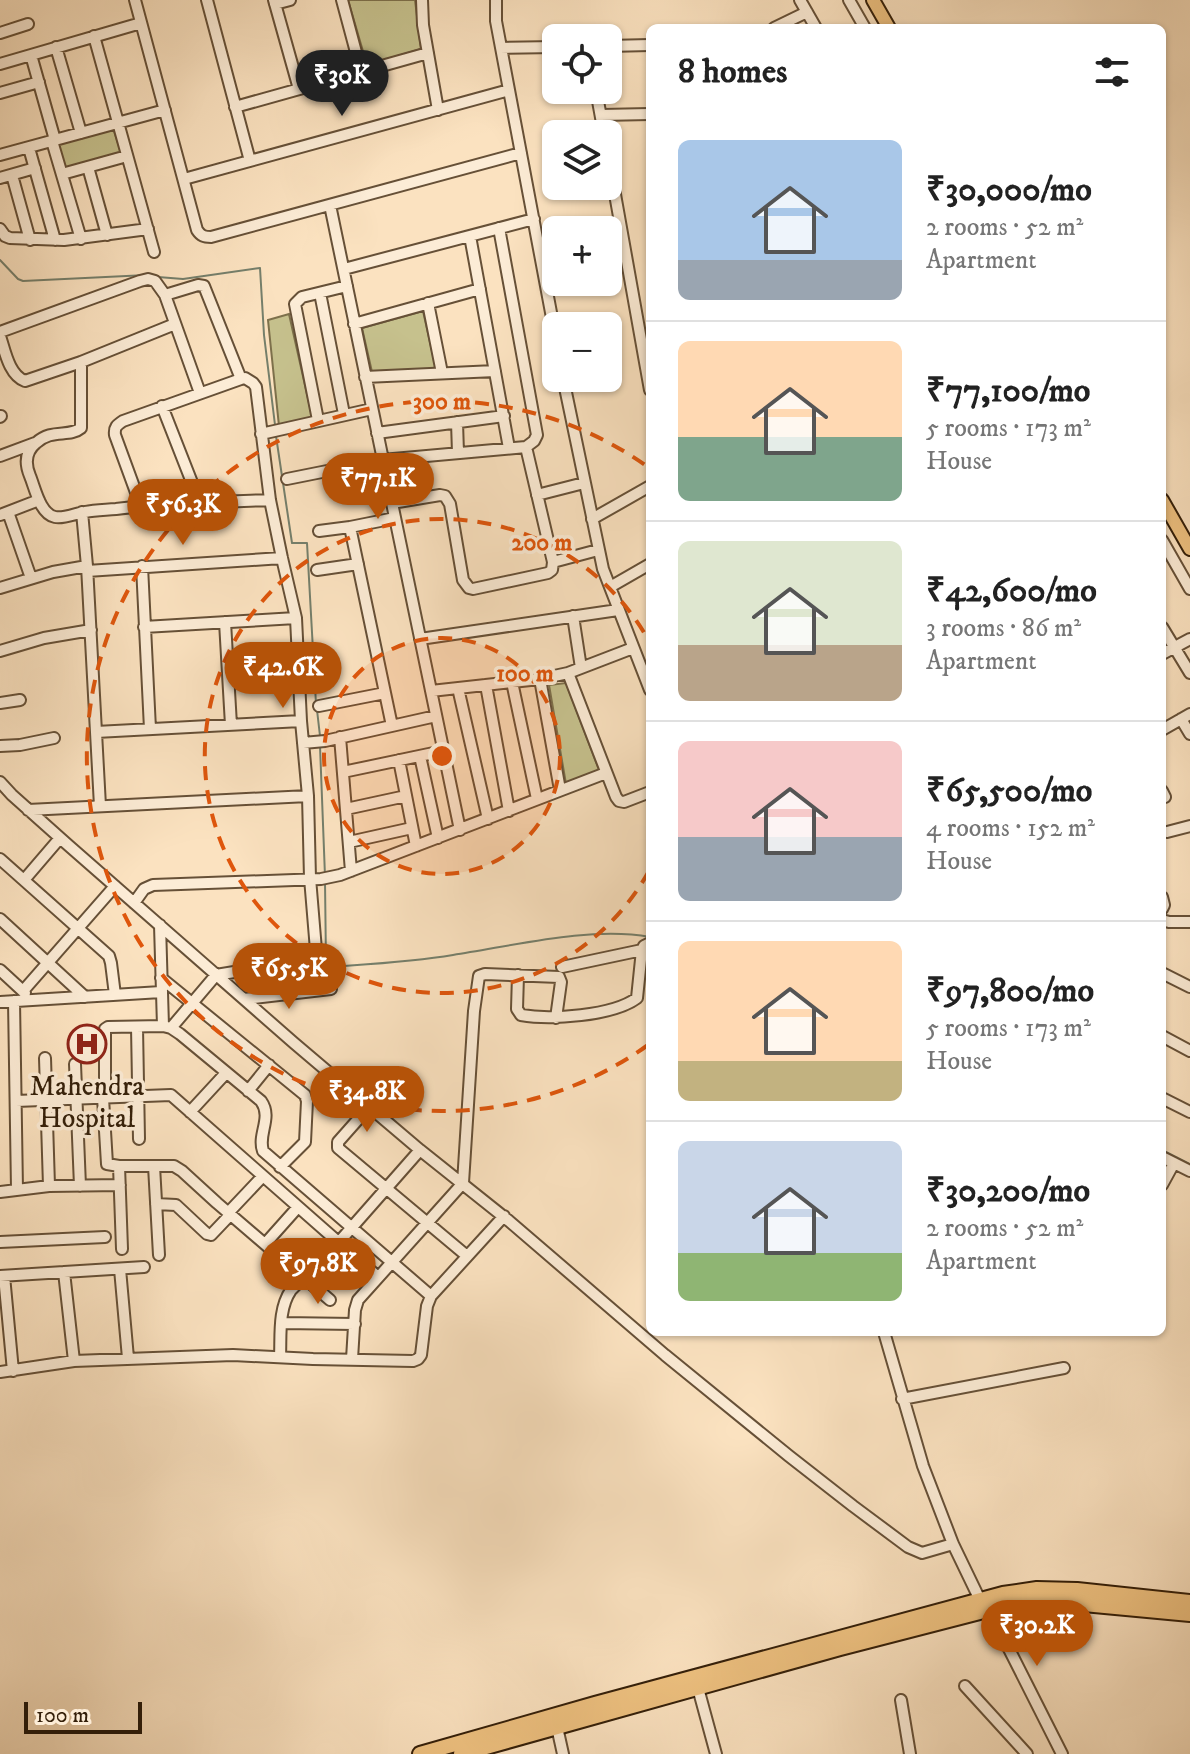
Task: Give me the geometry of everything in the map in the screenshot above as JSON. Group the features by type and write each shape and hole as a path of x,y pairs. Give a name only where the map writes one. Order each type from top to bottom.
{"highway":[{"path":"461,1754 840,1648 983,1605 1003,1594 1037,1589 1077,1590 1190,1602"},
{"path":"420,1754 610,1699 983,1605 1041,1600 1190,1614"}],"main road":[{"path":"873,0 887,24"},
{"path":"1166,507 1190,549"}],"street":[{"path":"135,0 197,230 205,237 521,153"},
{"path":"207,0 250,161"},
{"path":"290,0 274,2 299,89"},
{"path":"342,0 361,71"},
{"path":"422,0 423,25 438,110"},
{"path":"496,0 496,21 551,312"},
{"path":"778,24 814,0"},
{"path":"849,0 863,24"},
{"path":"803,6 814,24"},
{"path":"766,16 771,24"},
{"path":"0,64 141,23"},
{"path":"0,33 28,24"},
{"path":"94,36 154,252"},
{"path":"622,46 646,45"},
{"path":"56,47 81,133"},
{"path":"501,48 542,47"},
{"path":"235,107 428,53"},
{"path":"31,55 81,239"},
{"path":"0,93 39,82"},
{"path":"184,179 509,90"},
{"path":"599,104 602,120"},
{"path":"0,155 165,110"},
{"path":"601,115 646,114"},
{"path":"29,148 55,240"},
{"path":"62,174 127,156"},
{"path":"88,167 107,235"},
{"path":"0,178 35,168"},
{"path":"12,175 30,240"},
{"path":"618,200 645,330"},
{"path":"330,205 460,830"},
{"path":"344,269 534,219"},
{"path":"287,479 382,460 526,447 534,441 537,435 499,228"},
{"path":"2,233 10,238 55,240 148,229"},
{"path":"470,236 509,448"},
{"path":"175,324 25,381 16,377 4,364 0,334 148,279 162,288 200,393"},
{"path":"165,295 204,286 241,379"},
{"path":"318,420 294,308 298,300 347,286"},
{"path":"354,324 480,289"},
{"path":"320,293 344,414"},
{"path":"428,303 442,373"},
{"path":"81,362 81,428 76,432 47,435 37,442 26,457 27,469 46,513 57,518 82,512 141,506 270,500"},
{"path":"365,377 495,371"},
{"path":"141,506 114,430 116,425 162,406 249,379 256,387 270,432 270,500 296,618 301,721 314,742 308,796 320,878 316,950 312,958 216,975 167,1027"},
{"path":"566,392 598,550 646,680"},
{"path":"162,406 200,503"},
{"path":"270,432 372,409"},
{"path":"377,433 504,416"},
{"path":"457,422 458,453"},
{"path":"0,456 37,442"},
{"path":"392,503 445,496 450,504 463,580 469,588 548,573 552,570 553,562 526,447"},
{"path":"537,495 584,483"},
{"path":"592,519 646,488"},
{"path":"31,578 4,514 39,500"},
{"path":"82,512 100,806"},
{"path":"319,531 395,518"},
{"path":"350,527 392,726"},
{"path":"1166,547 1190,589"},
{"path":"553,562 598,550"},
{"path":"0,588 67,569 282,558"},
{"path":"317,570 358,564"},
{"path":"142,566 150,729"},
{"path":"610,587 646,566"},
{"path":"420,639 618,610"},
{"path":"573,616 581,668"},
{"path":"144,627 296,618"},
{"path":"225,622 231,725"},
{"path":"0,651 44,638 91,630"},
{"path":"1166,634 1190,673"},
{"path":"1166,651 1190,639"},
{"path":"431,691 540,679 568,673 633,648"},
{"path":"568,673 619,801 646,794"},
{"path":"540,679 560,790"},
{"path":"512,682 537,799"},
{"path":"486,685 509,811"},
{"path":"458,688 488,819"},
{"path":"319,706 385,693"},
{"path":"0,703 20,700"},
{"path":"314,742 436,716"},
{"path":"1166,728 1186,716 1190,734"},
{"path":"96,732 301,721"},
{"path":"340,737 351,871"},
{"path":"0,746 54,738"},
{"path":"343,772 443,751"},
{"path":"420,756 438,838"},
{"path":"399,760 416,846"},
{"path":"134,903 144,889 153,885 320,878 351,871 606,773"},
{"path":"0,782 28,810 369,1107 504,1216 676,1364 853,1506 908,1547 922,1553 953,1544"},
{"path":"0,797 12,795"},
{"path":"28,810 308,796"},
{"path":"346,809 406,796"},
{"path":"1167,832 1190,826"},
{"path":"349,842 412,828"},
{"path":"24,880 60,838"},
{"path":"0,859 109,956 115,995"},
{"path":"23,991 115,886"},
{"path":"0,919 85,997"},
{"path":"1166,921 1190,922"},
{"path":"160,925 161,992 167,1027"},
{"path":"518,975 518,1013 556,1018 597,1012 634,1001 638,995 646,947 562,967"},
{"path":"0,970 33,1000"},
{"path":"352,1359 358,1300 463,1183 477,979 482,974 561,979 556,1018"},
{"path":"1166,975 1190,987"},
{"path":"161,978 305,1095 305,1142 280,1167"},
{"path":"244,999 331,989"},
{"path":"0,1002 161,992"},
{"path":"14,1001 17,1189"},
{"path":"137,1027 139,1139"},
{"path":"330,1300 182,1171 169,1165 119,1166 105,1162 105,1029 167,1027 261,1101 267,1115 260,1147 431,1296"},
{"path":"1166,1038 1190,1051"},
{"path":"45,1058 49,1186"},
{"path":"75,1064 80,1186"},
{"path":"248,1091 269,1065"},
{"path":"190,1112 226,1073"},
{"path":"16,1101 171,1095 378,1277"},
{"path":"1166,1100 1190,1112"},
{"path":"369,1107 337,1145 338,1148 467,1256"},
{"path":"280,1357 285,1299 291,1290 339,1242 420,1150"},
{"path":"1166,1159 1190,1171"},
{"path":"1166,1178 1174,1163"},
{"path":"119,1166 122,1249"},
{"path":"154,1166 159,1255"},
{"path":"156,1204 176,1205 211,1235 263,1176"},
{"path":"0,1192 49,1186 120,1185"},
{"path":"265,1244 298,1207"},
{"path":"0,1372 74,1361 233,1355 413,1361 421,1355 431,1296 504,1216"},
{"path":"0,1242 105,1237"},
{"path":"13,1371 2,1276 144,1267"},
{"path":"120,1269 128,1358"},
{"path":"64,1272 74,1361"},
{"path":"282,1323 355,1324"},
{"path":"885,1336 923,1466 953,1544 1062,1754"},
{"path":"902,1399 1064,1368"},
{"path":"965,1686 1027,1754"},
{"path":"698,1688 716,1754"},
{"path":"901,1700 910,1754"},
{"path":"557,1727 563,1754"}],"shaded area":[{"path":"348,0 415,0 421,49 367,65"},
{"path":"113,128 121,153 65,170 58,144"},
{"path":"423,311 436,369 372,372 362,328"},
{"path":"289,314 313,421 279,426 268,320"},
{"path":"566,683 599,770 566,784 549,685"}],"waterway":[{"path":"0,260 23,281 147,275"},
{"path":"158,277 183,279 260,268 275,425"},
{"path":"276,436 292,543 307,543 316,704"},
{"path":"317,710 320,736"},
{"path":"320,746 325,876"},
{"path":"325,882 326,967 422,959 577,935 646,936"},
{"path":"1166,1152 1190,1164"}],"place":[{"name":"Mahendra Hospital","path":"87,1044"}]}
